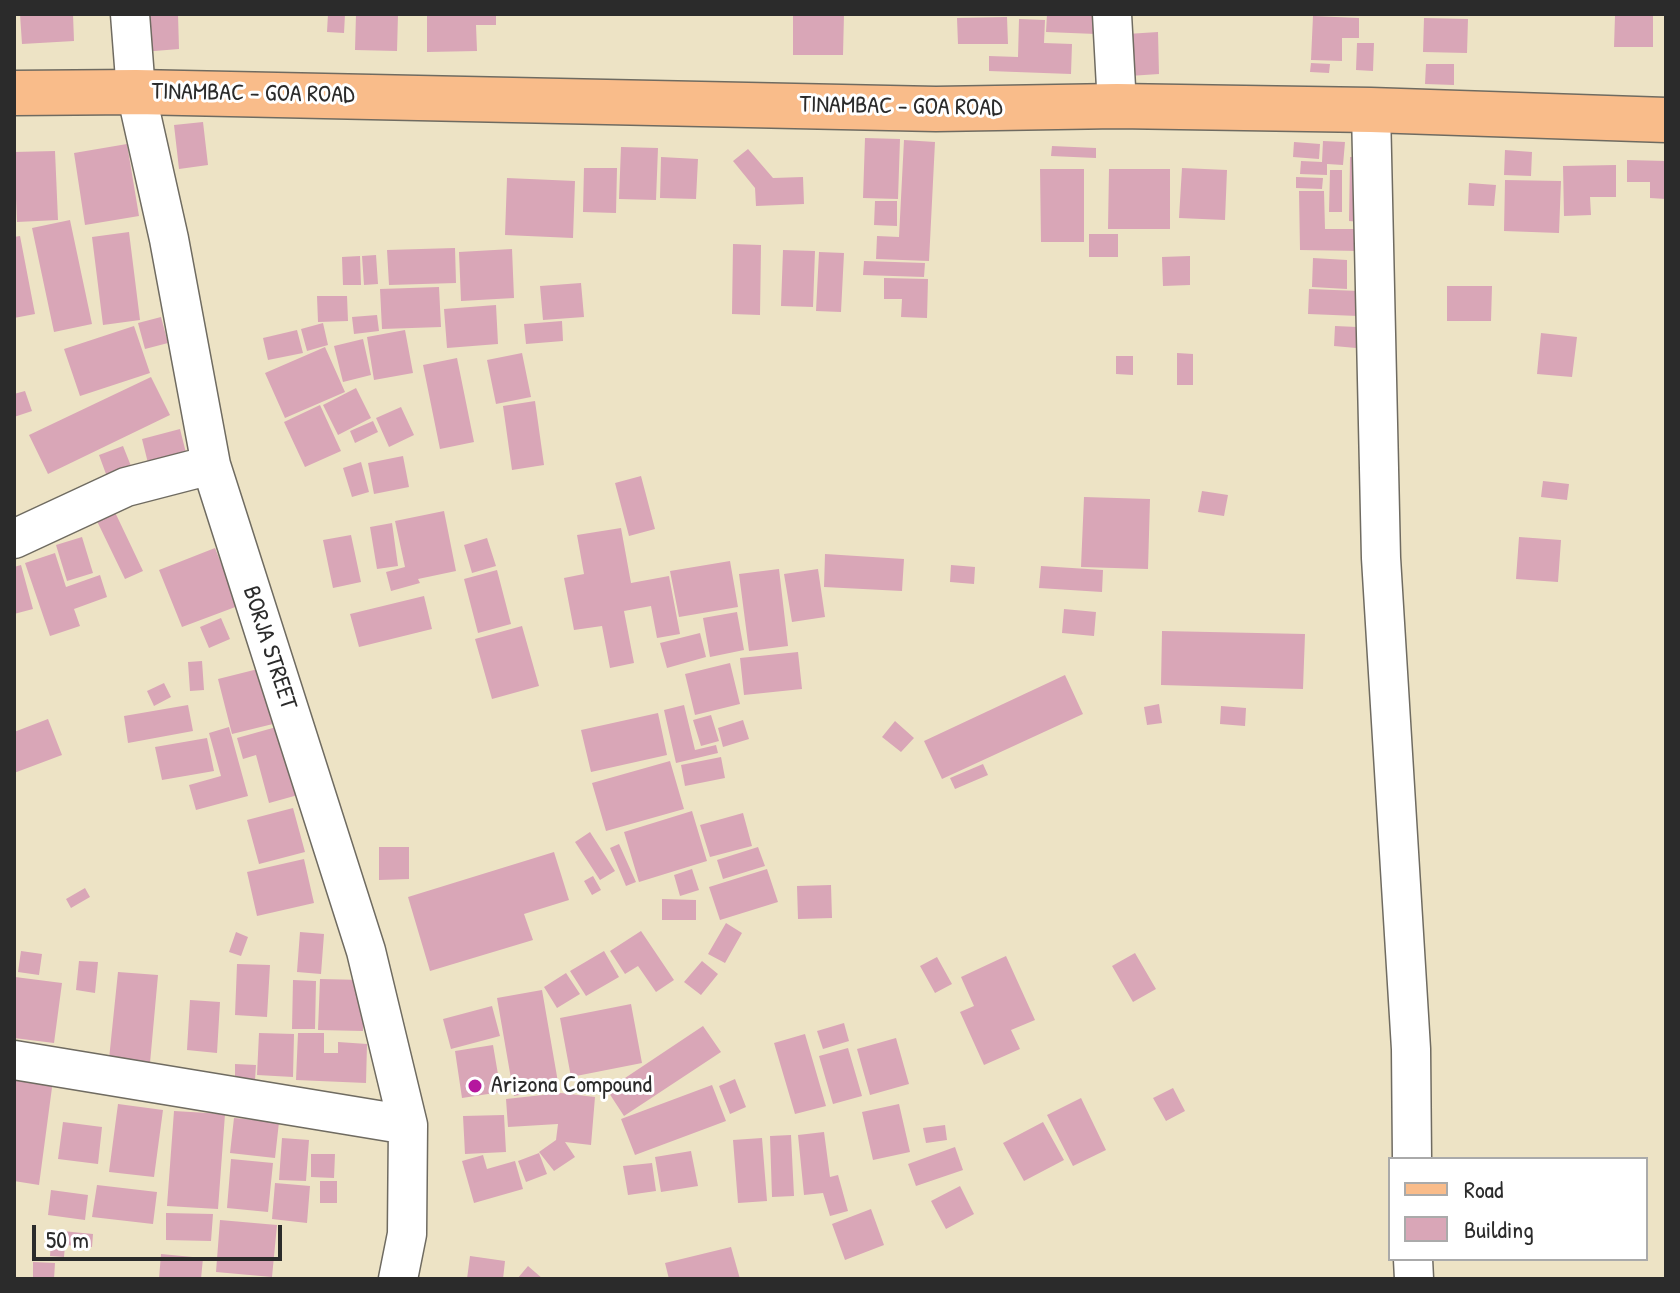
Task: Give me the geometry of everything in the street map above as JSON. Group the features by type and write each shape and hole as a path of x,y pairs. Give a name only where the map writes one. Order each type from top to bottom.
{"main road":[{"name":"TINAMBAC - GOA ROAD","path":"14,93 136,92 936,109 1117,106 1371,110 1666,120"}],"street":[{"name":"BORJA STREET","path":"130,14 136,92 169,239 211,465 366,951 408,1125 407,1234 398,1279"},
{"path":"1112,14 1117,106"},
{"path":"1371,110 1381,558 1411,1049 1412,1157"},
{"path":"14,539 126,487 211,465"},
{"path":"14,1060 408,1125"}],"building":[{"path":"20,14 73,14 74,41 22,44"},
{"path":"141,14 178,14 179,49 142,52"},
{"path":"328,14 345,14 344,33 327,32"},
{"path":"356,14 398,14 397,51 355,50"},
{"path":"427,14 496,14 496,25 476,25 477,51 427,52"},
{"path":"793,14 844,14 843,55 793,55"},
{"path":"1047,14 1096,14 1096,34 1046,32"},
{"path":"1313,16 1359,18 1359,38 1342,38 1342,61 1311,60"},
{"path":"1615,16 1653,16 1653,47 1614,47"},
{"path":"1007,17 1008,44 958,44 957,18"},
{"path":"1424,18 1468,19 1467,53 1423,52"},
{"path":"1019,19 1045,20 1044,43 1072,44 1071,74 989,71 989,56 1018,57"},
{"path":"1158,32 1159,74 1129,76 1127,34"},
{"path":"1357,43 1374,43 1373,71 1356,70"},
{"path":"1311,63 1330,64 1329,73 1310,72"},
{"path":"1426,64 1454,64 1454,85 1425,84"},
{"path":"203,122 208,165 179,169 174,125"},
{"path":"865,138 900,139 898,199 863,198"},
{"path":"904,140 935,142 929,261 876,259 877,236 899,237"},
{"path":"1323,141 1345,142 1343,165 1327,164 1327,175 1300,174 1301,161 1322,162"},
{"path":"1294,142 1320,144 1319,159 1293,157"},
{"path":"127,144 139,216 85,225 74,153"},
{"path":"1052,146 1096,148 1096,158 1051,156"},
{"path":"621,147 658,148 656,200 619,199"},
{"path":"748,149 773,178 803,177 804,204 756,206 755,188 733,161"},
{"path":"1505,150 1532,152 1531,176 1504,175"},
{"path":"55,151 58,220 17,222 14,152"},
{"path":"661,157 698,159 696,199 660,198"},
{"path":"1350,157 1362,157 1361,222 1349,221"},
{"path":"1627,160 1666,161 1666,199 1650,198 1650,182 1627,182"},
{"path":"1616,165 1616,197 1590,197 1591,215 1564,216 1563,166"},
{"path":"584,168 617,168 616,213 583,212"},
{"path":"1182,168 1227,170 1225,220 1179,218"},
{"path":"1040,169 1084,169 1084,242 1041,242"},
{"path":"1109,169 1170,169 1170,229 1108,229"},
{"path":"1330,170 1342,170 1342,212 1329,212"},
{"path":"1296,177 1323,178 1322,189 1296,188"},
{"path":"507,178 575,181 573,238 505,235"},
{"path":"1505,180 1561,181 1559,233 1504,231"},
{"path":"1469,183 1496,185 1494,206 1468,205"},
{"path":"1299,191 1324,191 1325,229 1366,229 1360,251 1300,250"},
{"path":"875,201 897,201 897,226 874,225"},
{"path":"70,220 92,324 54,332 32,228"},
{"path":"129,232 140,320 103,325 92,237"},
{"path":"1089,234 1118,234 1118,257 1089,257"},
{"path":"20,236 35,314 14,318 14,237"},
{"path":"733,244 761,245 760,315 732,314"},
{"path":"455,248 456,283 389,285 387,250"},
{"path":"512,249 514,298 461,301 459,252"},
{"path":"783,250 815,251 813,307 781,306"},
{"path":"819,252 844,253 841,312 816,311"},
{"path":"376,255 378,284 364,285 362,256"},
{"path":"360,256 361,285 343,285 342,257"},
{"path":"1190,256 1190,285 1163,286 1162,257"},
{"path":"1313,258 1347,260 1347,289 1312,287"},
{"path":"864,261 925,263 924,277 863,275"},
{"path":"884,278 928,279 927,318 901,317 902,299 884,299"},
{"path":"581,283 584,317 543,320 540,286"},
{"path":"1447,286 1492,286 1491,321 1447,321"},
{"path":"439,287 441,327 382,329 380,289"},
{"path":"1309,289 1359,291 1358,316 1308,314"},
{"path":"317,296 347,296 348,321 318,322"},
{"path":"496,305 498,344 447,348 444,309"},
{"path":"377,315 379,331 354,334 352,317"},
{"path":"161,317 168,343 145,349 138,323"},
{"path":"562,321 563,341 526,344 524,324"},
{"path":"323,323 328,345 307,351 301,329"},
{"path":"134,326 150,373 80,396 64,349"},
{"path":"1335,326 1357,327 1356,348 1334,346"},
{"path":"297,330 303,353 268,360 263,338"},
{"path":"405,330 413,373 374,380 367,337"},
{"path":"1541,333 1577,337 1572,377 1537,374"},
{"path":"363,339 371,375 343,382 334,346"},
{"path":"325,347 345,392 285,418 265,373"},
{"path":"522,353 531,397 496,404 487,360"},
{"path":"1177,353 1193,354 1193,385 1177,385"},
{"path":"1116,356 1133,356 1133,375 1116,374"},
{"path":"457,358 474,442 440,449 423,365"},
{"path":"151,377 170,415 48,474 29,435"},
{"path":"356,388 371,418 338,435 323,405"},
{"path":"25,391 32,411 14,417 14,394"},
{"path":"535,401 544,465 512,470 503,406"},
{"path":"320,405 341,451 305,467 284,422"},
{"path":"401,407 414,435 389,447 376,418"},
{"path":"373,421 378,432 355,443 350,431"},
{"path":"180,429 186,453 148,463 142,439"},
{"path":"123,446 135,476 110,485 99,455"},
{"path":"403,456 409,487 374,494 368,463"},
{"path":"361,462 369,492 352,497 343,468"},
{"path":"641,476 655,529 629,536 615,483"},
{"path":"1543,481 1569,484 1567,500 1541,497"},
{"path":"1202,491 1228,495 1224,516 1198,512"},
{"path":"1084,497 1150,499 1148,569 1081,567"},
{"path":"113,508 143,571 125,579 95,517"},
{"path":"444,511 456,571 418,579 420,583 391,591 386,572 405,567 395,521"},
{"path":"392,523 398,566 377,569 370,527"},
{"path":"621,528 631,583 669,576 680,634 657,638 651,606 624,611 634,663 610,668 602,626 574,630 564,578 584,574 577,535"},
{"path":"351,535 361,582 333,588 323,540"},
{"path":"82,537 93,573 67,581 56,545"},
{"path":"1519,537 1561,540 1558,582 1516,579"},
{"path":"487,538 496,566 472,573 464,545"},
{"path":"215,548 238,606 182,627 159,570"},
{"path":"55,553 66,587 100,575 107,597 74,609 80,626 50,636 25,563"},
{"path":"825,554 904,559 902,591 824,587"},
{"path":"730,561 738,607 679,617 670,571"},
{"path":"21,565 33,609 14,614 14,567"},
{"path":"951,565 975,567 974,584 950,582"},
{"path":"1041,566 1103,570 1102,592 1039,588"},
{"path":"779,569 788,646 749,651 739,574"},
{"path":"818,569 825,617 792,622 784,574"},
{"path":"497,570 511,624 478,633 464,579"},
{"path":"424,596 432,629 359,647 350,614"},
{"path":"1064,609 1096,612 1094,636 1062,633"},
{"path":"737,612 744,650 710,657 703,618"},
{"path":"221,618 230,639 209,648 200,627"},
{"path":"522,626 539,686 492,699 475,639"},
{"path":"1162,631 1305,634 1303,689 1161,685"},
{"path":"700,633 706,657 667,668 660,643"},
{"path":"798,652 802,689 744,695 740,658"},
{"path":"202,661 204,690 190,691 188,662"},
{"path":"730,663 740,704 695,715 685,674"},
{"path":"262,668 277,723 232,734 218,679"},
{"path":"1065,675 1083,714 942,779 924,741"},
{"path":"164,683 171,697 154,706 147,691"},
{"path":"1159,704 1162,723 1147,725 1144,707"},
{"path":"188,705 193,731 128,743 124,716"},
{"path":"684,705 695,750 716,745 718,753 676,763 664,710"},
{"path":"1221,706 1246,708 1245,726 1220,724"},
{"path":"658,713 667,755 591,772 581,730"},
{"path":"711,715 719,741 701,746 693,720"},
{"path":"48,719 62,755 14,773 14,732"},
{"path":"743,720 749,739 723,747 718,728"},
{"path":"895,721 914,738 901,752 882,737"},
{"path":"280,726 298,795 269,803 256,755 243,759 237,738"},
{"path":"229,727 248,796 196,810 189,785 221,776 209,733"},
{"path":"207,738 214,771 162,780 155,747"},
{"path":"721,757 725,778 685,786 681,765"},
{"path":"670,761 684,809 606,831 592,783"},
{"path":"983,764 988,775 955,789 950,778"},
{"path":"293,808 305,852 259,864 247,820"},
{"path":"692,811 707,861 639,882 624,832"},
{"path":"743,813 752,846 710,857 700,825"},
{"path":"590,832 615,871 600,880 575,842"},
{"path":"619,844 636,882 626,886 610,848"},
{"path":"379,847 409,847 409,879 379,880"},
{"path":"758,847 765,866 723,879 717,860"},
{"path":"554,852 569,900 524,914 533,940 430,971 408,897"},
{"path":"304,859 314,903 257,916 247,872"},
{"path":"692,869 699,890 680,896 674,875"},
{"path":"767,869 778,902 720,920 709,887"},
{"path":"593,876 601,890 592,895 584,881"},
{"path":"831,885 832,918 798,919 797,886"},
{"path":"85,888 90,897 71,908 66,899"},
{"path":"662,899 696,900 696,920 662,920"},
{"path":"726,923 742,933 725,963 708,954"},
{"path":"641,931 674,980 656,992 638,966 625,974 610,951"},
{"path":"236,932 248,937 241,956 229,952"},
{"path":"300,932 324,934 321,974 297,972"},
{"path":"21,951 42,954 39,975 18,972"},
{"path":"604,951 619,977 586,996 570,971"},
{"path":"1135,953 1156,989 1133,1002 1112,966"},
{"path":"1006,956 1035,1020 1011,1030 1020,1049 984,1065 960,1012 974,1006 961,977"},
{"path":"937,957 952,984 935,993 920,966"},
{"path":"79,961 98,962 95,993 76,990"},
{"path":"702,961 718,974 701,995 684,982"},
{"path":"237,964 270,965 267,1017 235,1015"},
{"path":"118,972 158,975 150,1063 109,1059"},
{"path":"566,973 580,994 557,1008 544,987"},
{"path":"15,977 62,983 54,1043 14,1038"},
{"path":"320,979 364,980 363,1031 318,1030"},
{"path":"293,980 316,981 315,1029 292,1029"},
{"path":"542,990 559,1088 514,1096 497,998"},
{"path":"190,1000 220,1002 217,1053 187,1050"},
{"path":"631,1004 642,1063 571,1077 560,1018"},
{"path":"492,1006 500,1036 451,1049 443,1019"},
{"path":"844,1023 849,1041 823,1049 817,1031"},
{"path":"703,1026 721,1052 624,1116 607,1090"},
{"path":"259,1033 294,1034 293,1077 257,1075"},
{"path":"298,1033 324,1033 324,1053 338,1053 338,1042 367,1044 366,1083 296,1080"},
{"path":"805,1034 826,1106 795,1114 774,1043"},
{"path":"896,1038 909,1084 870,1095 857,1049"},
{"path":"493,1045 501,1092 462,1098 455,1051"},
{"path":"848,1048 862,1096 833,1104 819,1056"},
{"path":"235,1064 256,1065 255,1080 235,1079"},
{"path":"14,1075 53,1080 39,1185 14,1181"},
{"path":"735,1079 746,1107 730,1114 719,1086"},
{"path":"712,1085 726,1121 635,1155 621,1119"},
{"path":"1173,1088 1185,1111 1166,1121 1153,1098"},
{"path":"561,1093 595,1097 591,1145 565,1142 575,1157 554,1171 539,1152 556,1140 558,1124 508,1127 506,1099"},
{"path":"1081,1098 1106,1150 1073,1166 1047,1115"},
{"path":"118,1104 163,1110 154,1177 109,1172"},
{"path":"899,1104 910,1152 873,1160 862,1112"},
{"path":"174,1111 225,1114 218,1209 167,1206"},
{"path":"504,1115 506,1152 465,1154 463,1116"},
{"path":"234,1118 279,1122 275,1158 230,1153"},
{"path":"63,1122 102,1127 98,1164 58,1159"},
{"path":"1043,1122 1064,1160 1024,1181 1003,1143"},
{"path":"945,1125 947,1140 926,1143 923,1128"},
{"path":"824,1132 830,1177 838,1175 848,1211 830,1216 823,1193 804,1195 798,1135"},
{"path":"791,1135 794,1196 772,1197 770,1136"},
{"path":"282,1138 309,1140 306,1181 279,1180"},
{"path":"762,1138 767,1201 738,1203 733,1140"},
{"path":"955,1147 963,1170 916,1186 908,1164"},
{"path":"691,1151 698,1186 661,1192 655,1157"},
{"path":"539,1153 547,1174 526,1182 518,1161"},
{"path":"311,1154 335,1154 334,1178 311,1177"},
{"path":"483,1155 487,1169 515,1161 523,1189 474,1203 462,1161"},
{"path":"231,1159 273,1163 268,1212 227,1208"},
{"path":"652,1163 656,1191 628,1195 623,1166"},
{"path":"320,1181 337,1181 337,1203 320,1203"},
{"path":"275,1183 310,1186 307,1223 272,1219"},
{"path":"97,1185 157,1192 153,1224 92,1217"},
{"path":"960,1186 974,1214 946,1229 931,1201"},
{"path":"51,1190 88,1195 85,1220 48,1215"},
{"path":"871,1209 884,1245 845,1260 832,1224"},
{"path":"166,1213 213,1214 211,1241 166,1240"},
{"path":"220,1220 277,1225 272,1277 216,1272"},
{"path":"52,1230 93,1234 92,1247 65,1245 64,1257 50,1256"},
{"path":"731,1247 740,1279 669,1279 665,1263"},
{"path":"161,1254 203,1258 201,1279 159,1279"},
{"path":"470,1256 505,1261 503,1279 467,1279"},
{"path":"33,1262 55,1263 54,1279 33,1278"},
{"path":"528,1266 543,1279 517,1279"}],"place":[{"name":"Arizona Compound","path":"475,1086"}]}
